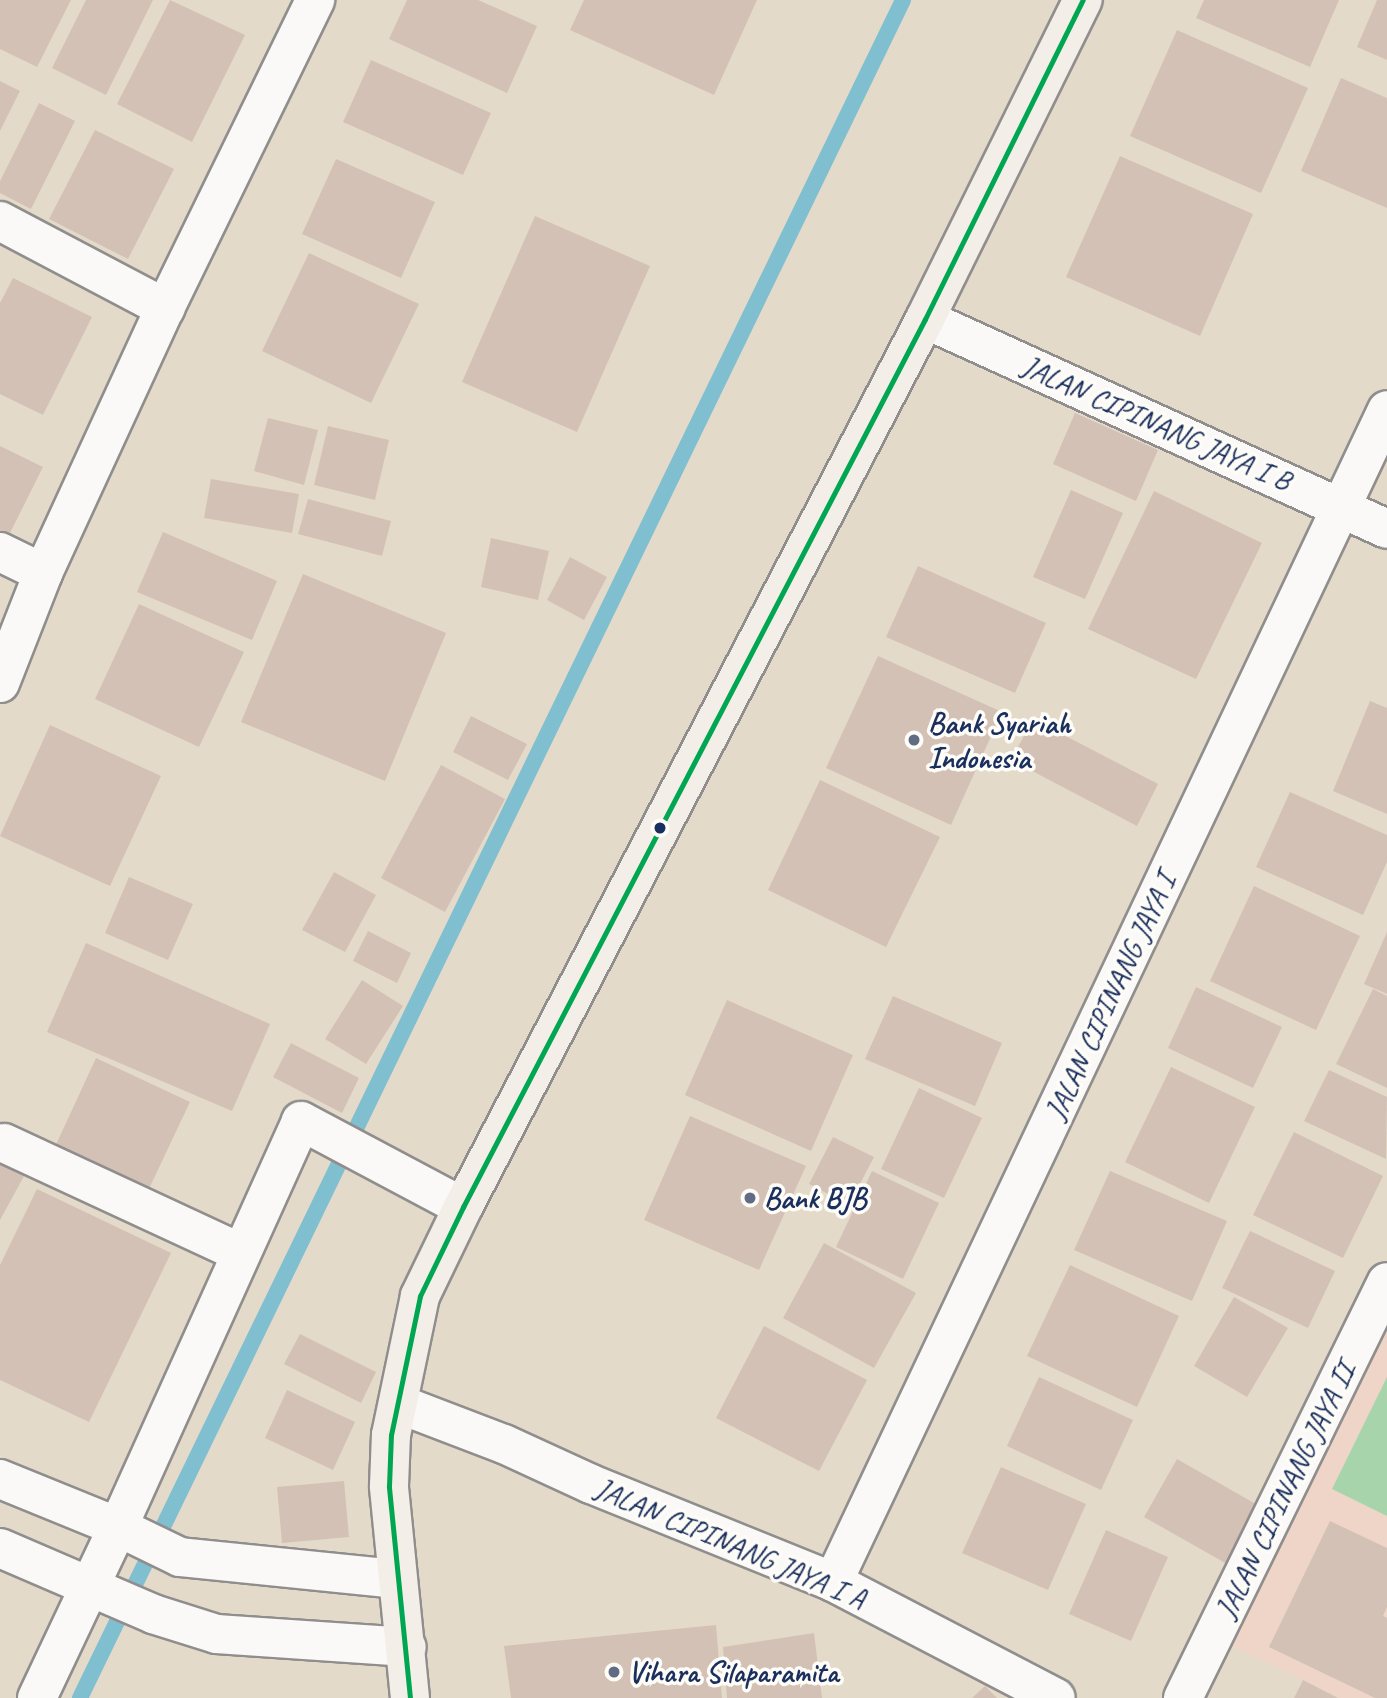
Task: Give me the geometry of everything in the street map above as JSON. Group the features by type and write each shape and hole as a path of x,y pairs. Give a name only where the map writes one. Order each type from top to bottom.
{"main road":[{"path":"410,1698 407,1647 396,1578 388,1486 391,1436 420,1296 463,1207 925,318 1083,0"}],"street":[{"path":"0,683 43,573 165,308 315,0"},
{"path":"0,221 165,308"},
{"name":"JALAN CIPINANG JAYA I B","path":"925,318 1387,529"},
{"name":"JALAN CIPINANG JAYA I","path":"834,1582 1387,410"},
{"path":"0,552 43,573"},
{"path":"37,1698 125,1531 241,1253 301,1121 463,1207"},
{"path":"5,1143 241,1253"},
{"name":"JALAN CIPINANG JAYA II","path":"1183,1698 1387,1282"},
{"name":"JALAN CIPINANG JAYA I A","path":"399,1404 504,1444 591,1484 834,1582 1056,1698"},
{"path":"0,1479 180,1556 396,1578"},
{"path":"0,1548 153,1614 218,1634 407,1647"}],"shaded area":[{"path":"1387,1304 1387,1698 1340,1698 1226,1643"}],"green space":[{"path":"1387,1377 1387,1516 1332,1489"}],"building":[{"path":"0,0 71,0 37,67 0,49"},
{"path":"86,0 153,0 106,95 52,68"},
{"path":"170,0 245,35 192,142 117,104"},
{"path":"407,0 478,0 537,26 507,93 389,39"},
{"path":"584,0 757,0 714,95 570,30"},
{"path":"1204,0 1339,0 1310,67 1196,18"},
{"path":"1377,0 1387,0 1387,60 1357,47"},
{"path":"1177,30 1308,88 1261,193 1130,136"},
{"path":"371,60 491,113 463,175 343,122"},
{"path":"1341,78 1387,98 1387,208 1301,171"},
{"path":"0,81 20,91 0,131"},
{"path":"39,103 75,121 31,209 0,193 0,181"},
{"path":"95,130 174,169 128,259 49,219"},
{"path":"1120,156 1253,214 1200,336 1066,277"},
{"path":"336,159 435,202 401,278 302,234"},
{"path":"535,216 650,266 577,432 462,382"},
{"path":"309,253 419,304 371,403 262,351"},
{"path":"13,278 92,317 43,415 0,394 0,303"},
{"path":"1075,413 1158,450 1136,501 1053,464"},
{"path":"268,418 318,430 304,485 254,471"},
{"path":"328,426 389,440 375,500 314,485"},
{"path":"0,446 43,467 8,537 0,534"},
{"path":"211,479 299,494 292,533 204,518"},
{"path":"1071,490 1123,513 1085,599 1033,577"},
{"path":"1154,491 1262,543 1196,679 1088,629"},
{"path":"308,499 391,521 382,556 298,534"},
{"path":"163,532 277,581 252,640 137,592"},
{"path":"491,538 549,551 538,600 481,587"},
{"path":"570,557 607,577 584,620 547,600"},
{"path":"918,566 1046,623 1015,693 886,637"},
{"path":"303,574 446,633 385,781 241,722"},
{"path":"139,604 244,652 199,747 95,699"},
{"name":"Bank Syariah Indonesia","path":"878,656 1002,712 951,825 826,768"},
{"path":"1370,701 1387,708 1387,814 1333,791"},
{"path":"471,716 527,744 508,780 453,752"},
{"path":"1033,719 1158,784 1137,826 1011,760"},
{"path":"50,725 161,776 110,886 0,836"},
{"path":"441,765 505,799 445,912 381,878"},
{"path":"820,780 940,837 886,947 768,890"},
{"path":"1290,792 1387,835 1387,862 1363,915 1256,867"},
{"path":"334,872 376,895 345,952 302,930"},
{"path":"129,877 193,904 168,960 105,933"},
{"path":"1254,886 1360,936 1316,1030 1210,981"},
{"path":"368,931 411,953 397,983 353,961"},
{"path":"1387,932 1387,994 1364,984"},
{"path":"86,943 270,1024 232,1111 47,1032"},
{"path":"362,980 403,1006 366,1064 325,1039"},
{"path":"1196,987 1282,1027 1253,1088 1168,1048"},
{"path":"1373,989 1387,996 1387,1088 1336,1064"},
{"path":"893,996 1002,1043 975,1106 865,1059"},
{"path":"727,1000 853,1055 811,1151 685,1095"},
{"path":"291,1043 359,1078 342,1113 273,1077"},
{"path":"96,1058 190,1102 146,1195 53,1151"},
{"path":"1171,1067 1255,1107 1209,1203 1125,1162"},
{"path":"1329,1070 1387,1097 1386,1159 1304,1121"},
{"path":"919,1088 982,1118 944,1198 881,1169"},
{"path":"690,1116 806,1166 759,1270 644,1220"},
{"path":"1294,1132 1383,1176 1343,1258 1253,1215"},
{"path":"833,1137 874,1157 849,1205 809,1184"},
{"path":"0,1152 29,1167 0,1220"},
{"path":"872,1171 939,1203 903,1279 836,1247"},
{"path":"1110,1171 1227,1221 1192,1301 1074,1250"},
{"path":"37,1189 171,1253 89,1422 0,1380 0,1265"},
{"path":"1250,1231 1335,1271 1308,1328 1222,1288"},
{"path":"824,1243 916,1293 874,1368 783,1318"},
{"path":"1070,1265 1179,1316 1137,1407 1027,1356"},
{"path":"1234,1297 1288,1328 1247,1397 1194,1366"},
{"path":"764,1326 867,1380 819,1471 716,1418"},
{"path":"300,1334 376,1372 361,1403 284,1364"},
{"path":"1039,1377 1133,1420 1101,1490 1007,1446"},
{"path":"287,1390 355,1422 333,1470 265,1438"},
{"path":"1177,1459 1268,1511 1234,1568 1144,1517"},
{"path":"1001,1467 1086,1504 1048,1590 962,1553"},
{"path":"344,1481 349,1537 282,1543 277,1487"},
{"path":"1330,1521 1387,1548 1387,1607 1383,1616 1387,1618 1387,1698 1375,1698 1269,1647"},
{"path":"1106,1530 1168,1557 1131,1641 1069,1614"},
{"name":"Vihara Silaparamita","path":"716,1625 722,1698 511,1698 504,1646"},
{"path":"814,1633 822,1698 727,1698 723,1647"},
{"path":"1303,1680 1338,1698 1294,1698"},
{"path":"985,1686 997,1698 972,1698"}],"waterway":[{"path":"80,1698 903,0"}],"transit line":[{"path":"410,1698 389,1486 391,1435 420,1296 463,1207 925,319 1083,0"}],"place":[{"name":"Bank Syariah Indonesia","path":"914,740"},
{"name":"Bank BJB","path":"750,1198"},
{"name":"Vihara Silaparamita","path":"614,1672"}]}
